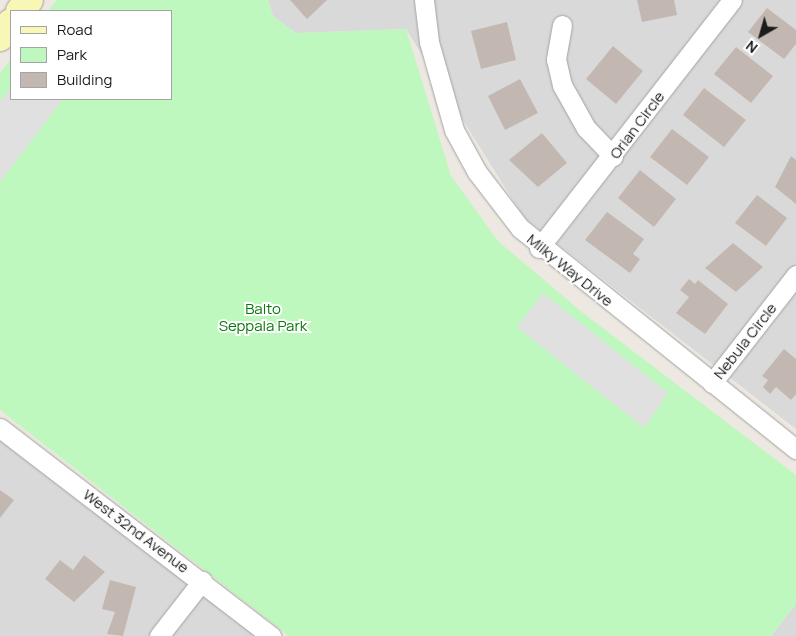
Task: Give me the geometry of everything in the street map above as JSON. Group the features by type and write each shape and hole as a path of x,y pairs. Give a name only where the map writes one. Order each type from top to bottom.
{"street":[{"path":"21,10 29,0"},
{"name":"Milky Way Drive","path":"424,0 429,42 454,130 477,172 539,248 796,449"},
{"name":"Orian Circle","path":"539,248 613,156 732,0"},
{"path":"0,37 10,24"},
{"path":"562,25 556,60 562,85 586,128 613,156"},
{"name":"Nebula Circle","path":"712,383 796,275"},
{"name":"West 32nd Avenue","path":"0,428 272,636"},
{"path":"159,636 202,581"}],"shaded area":[{"path":"268,0 796,0 796,429 524,218 406,29 296,33 273,16"},
{"path":"10,88 10,100 62,100 0,182 0,102"},
{"path":"543,293 668,393 644,428 517,327"},
{"path":"0,428 269,636 0,636"},
{"path":"796,604 796,636 771,636"}],"green space":[{"name":"Balto Seppala Park","path":"57,0 268,0 273,16 296,33 406,29 451,176 498,241 583,313 796,475 796,604 771,636 289,636 0,410 0,73 10,60 10,100 172,100 172,10 49,10"}],"building":[{"path":"290,0 327,0 307,19"},
{"path":"637,0 674,0 677,15 642,22"},
{"path":"767,8 796,30 796,44 784,59 748,32"},
{"path":"507,22 516,60 481,69 471,31"},
{"path":"613,46 643,71 616,104 586,79"},
{"path":"736,47 773,76 751,103 714,74"},
{"path":"520,79 538,113 505,130 488,96"},
{"path":"704,88 746,120 724,147 683,115"},
{"path":"672,129 709,157 687,185 650,157"},
{"path":"542,133 567,163 538,187 509,160"},
{"path":"791,156 796,160 796,204 775,187"},
{"path":"640,170 676,199 654,227 618,198"},
{"path":"757,195 787,218 766,246 735,223"},
{"path":"607,212 644,239 633,254 640,259 630,273 585,240"},
{"path":"733,243 763,267 736,292 705,268"},
{"path":"689,279 695,284 698,280 728,304 705,334 676,313 689,297 680,290"},
{"path":"784,349 796,359 796,394 791,400 776,387 770,394 763,387 768,380 762,376"},
{"path":"0,490 14,500 0,518"},
{"path":"84,555 105,572 74,602 45,579 60,560 73,570"},
{"path":"110,580 136,587 123,636 107,634 115,612 102,609"}]}
